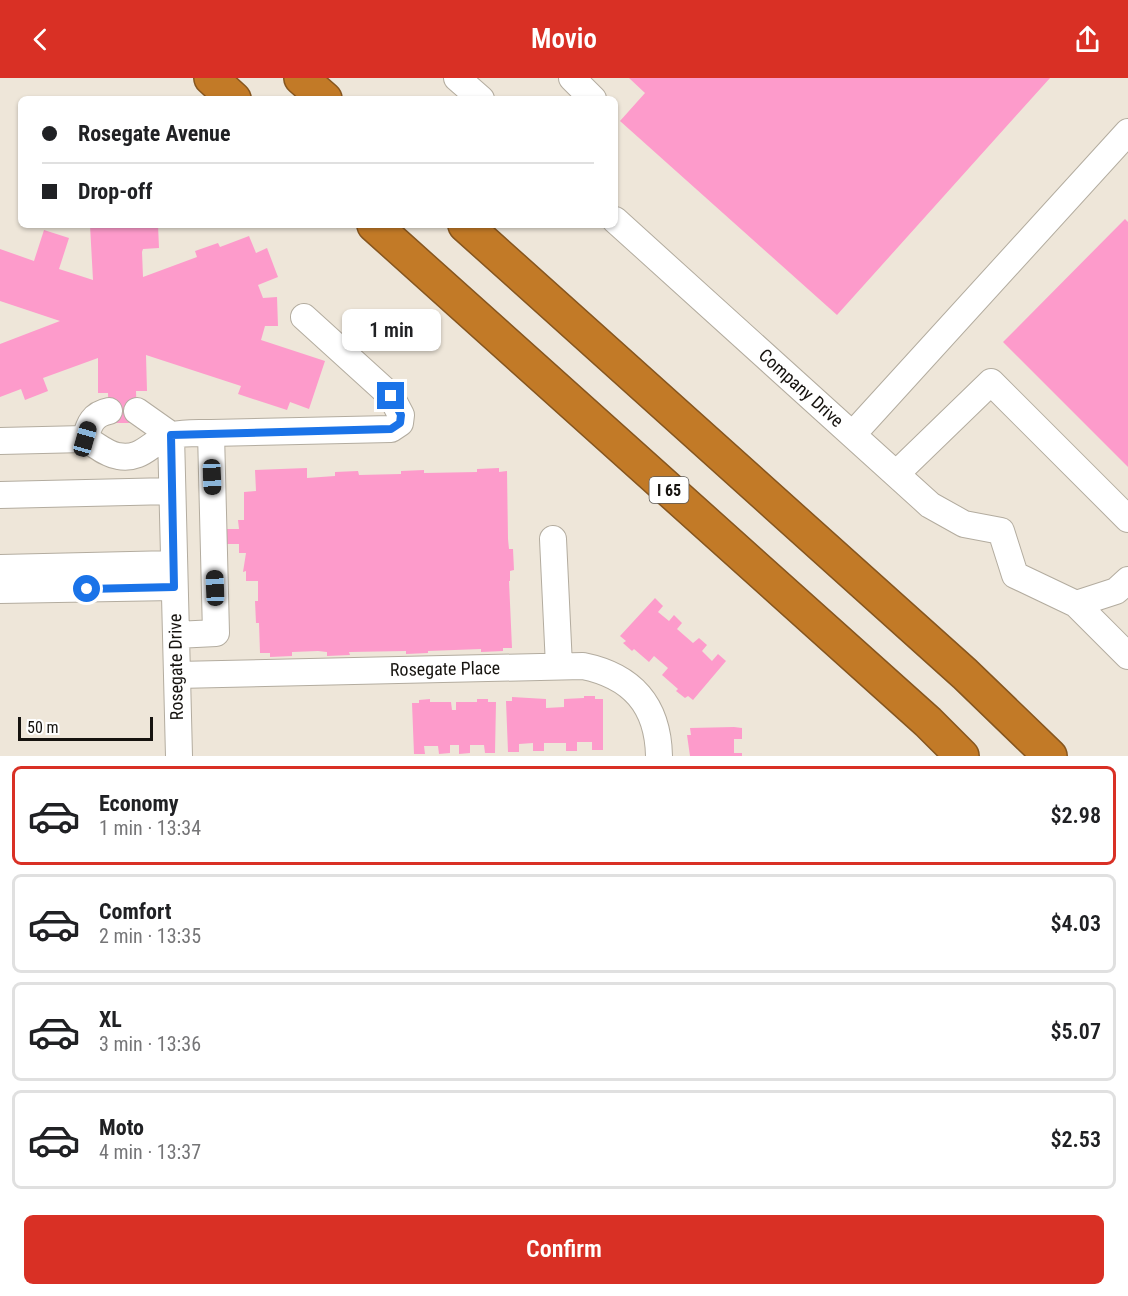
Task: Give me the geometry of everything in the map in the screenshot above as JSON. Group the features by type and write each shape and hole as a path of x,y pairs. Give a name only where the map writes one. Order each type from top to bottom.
{"highway":[{"path":"211,78 231,96"},
{"path":"301,78 322,96"},
{"name":"I 65","path":"377,228 928,722 962,756"},
{"path":"468,228 965,674 1050,756"}],"street":[{"path":"457,78 478,96"},
{"path":"573,78 590,96"},
{"path":"853,434 1128,132"},
{"name":"Company Drive","path":"618,223 930,505 974,527 1001,531 1015,575 1076,604"},
{"path":"0,441 85,439 118,456 137,456 171,435 391,429 400,423 401,415 391,396 304,317"},
{"path":"897,474 992,382 1128,519"},
{"path":"85,439 88,425 94,418 109,411"},
{"path":"136,411 171,435"},
{"path":"176,635 216,633 211,433"},
{"name":"Rosegate Drive","path":"171,435 178,756"},
{"path":"0,495 172,490"},
{"path":"554,539 560,666"},
{"path":"0,568 174,575"},
{"path":"0,590 174,575"},
{"path":"1128,580 1116,591 1076,604 1128,656"},
{"name":"Rosegate Place","path":"177,675 583,666 604,670 628,684 642,698 653,718 659,756"}],"building":[{"path":"629,78 1050,78 837,315 620,121 645,93"},
{"path":"1125,219 1128,222 1128,467 1003,342"},
{"path":"90,228 158,228 159,248 143,249 142,252 143,277 197,257 195,251 218,243 220,247 249,236 256,253 267,248 278,277 258,285 263,298 277,297 278,326 265,326 261,340 325,361 309,409 290,402 287,410 238,394 241,386 146,355 147,391 136,391 137,423 109,423 108,393 98,393 98,358 43,378 48,391 25,400 21,389 0,397 0,344 60,321 0,301 0,249 34,261 44,230 69,238 59,269 93,280"},
{"path":"307,468 307,478 335,476 335,472 358,471 359,475 401,474 401,471 424,470 424,473 477,472 477,469 499,468 499,472 507,471 508,539 509,549 513,549 514,570 510,571 509,581 512,648 503,648 503,651 481,652 481,649 406,654 406,651 349,652 350,655 327,656 327,652 318,651 292,652 292,656 270,657 270,653 260,653 259,623 256,623 255,601 258,601 258,581 246,581 246,571 243,572 246,553 239,553 239,544 226,544 225,529 239,529 238,520 244,520 244,492 256,491 255,470"},
{"path":"655,598 663,606 658,612 669,621 674,615 682,623 677,629 693,643 699,638 707,645 702,651 712,661 718,654 726,661 693,700 688,696 685,698 676,691 678,689 662,675 668,668 654,656 649,662 634,649 632,651 623,643 626,641 620,636"},
{"path":"584,696 603,699 603,750 592,750 592,742 577,742 577,751 566,751 566,743 544,743 544,751 533,751 533,743 519,744 519,752 508,752 506,701 512,701 512,697 546,699 546,708 564,707 564,699 584,698"},
{"path":"430,699 430,702 451,702 452,710 456,710 456,702 477,702 477,699 488,699 488,702 496,702 495,753 485,753 484,745 470,745 470,753 459,754 459,745 450,745 450,753 439,754 438,746 424,746 425,754 414,754 412,703"},
{"path":"690,728 742,728 742,739 734,739 734,753 742,753 742,756 690,756 687,735 691,735"}],"route":[{"path":"87,589 174,587 171,435 391,429 400,423 401,415 391,396"}]}
